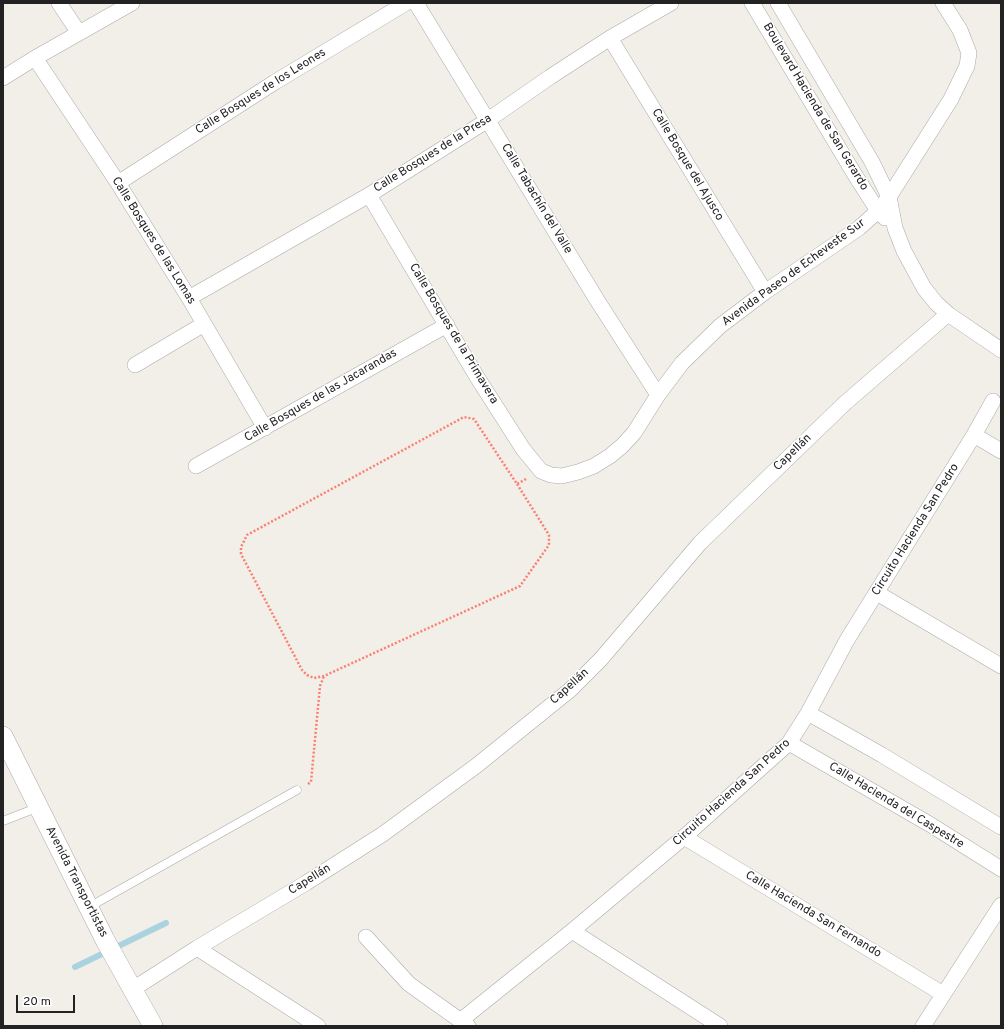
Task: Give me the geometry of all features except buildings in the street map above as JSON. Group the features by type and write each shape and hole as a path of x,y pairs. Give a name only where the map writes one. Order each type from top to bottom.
{"street":[{"path":"59,3 79,33"},
{"path":"3,78 35,58 132,3"},
{"name":"Calle Bosques de los Leones","path":"118,183 275,82 406,3"},
{"name":"Calle Tabachín del Valle","path":"416,3 597,300 658,394"},
{"name":"Calle Bosques de la Presa","path":"189,298 370,195 488,120 610,38 671,3"},
{"name":"Boulevard Hacienda de San Gerardo","path":"752,3 878,211 894,228"},
{"name":"Boulevard Hacienda de San Gerardo","path":"778,3 868,156 889,197 894,228"},
{"name":"Avenida Paseo de Echeveste Sur","path":"541,470 551,475 562,476 594,466 610,456 634,433 658,394 682,363 714,331 765,292 859,228 878,211 889,197 952,99 967,66 969,53 960,30 943,3"},
{"name":"Calle Bosque del Ajusco","path":"610,38 765,292"},
{"name":"Calle Bosques de las Lomas","path":"35,58 118,183 189,298 265,428"},
{"name":"Calle Bosques de la Primavera","path":"370,195 478,377 523,449 541,470"},
{"path":"894,228 904,251 924,288 936,303 948,314 1001,350"},
{"name":"Capellán","path":"129,981 196,948 306,883 383,834 476,766 570,690 601,659 700,543 844,404 948,314"},
{"path":"135,365 204,324"},
{"name":"Calle Bosques de las Jacarandas","path":"196,466 447,324"},
{"name":"Circuito Hacienda San Pedro","path":"464,1023 684,836 789,743 808,714 847,640 974,435 993,401"},
{"path":"974,435 1001,451"},
{"path":"877,593 1001,666"},
{"path":"808,714 882,755 1001,827"},
{"name":"Avenida Transportistas","path":"3,736 89,907 152,1026"},
{"name":"Calle Hacienda del Caspestre","path":"789,743 931,825 1001,870"},
{"name":"Calle Hacienda San Fernando","path":"684,836 943,994"},
{"path":"923,1026 1001,905"},
{"path":"572,932 720,1026"},
{"path":"366,937 409,984 464,1023"},
{"path":"196,948 318,1026"}],"lane":[{"path":"89,907 297,790"},
{"path":"3,821 39,807"}],"path":[{"path":"464,417 474,419 517,484 549,535 549,545 520,586 324,676 314,678 307,675 302,670 241,554 241,547 247,535 464,417"},
{"path":"517,484 541,470"},
{"path":"297,790 311,782 320,686 324,676"}],"waterway":[{"path":"75,967 166,923"}]}
